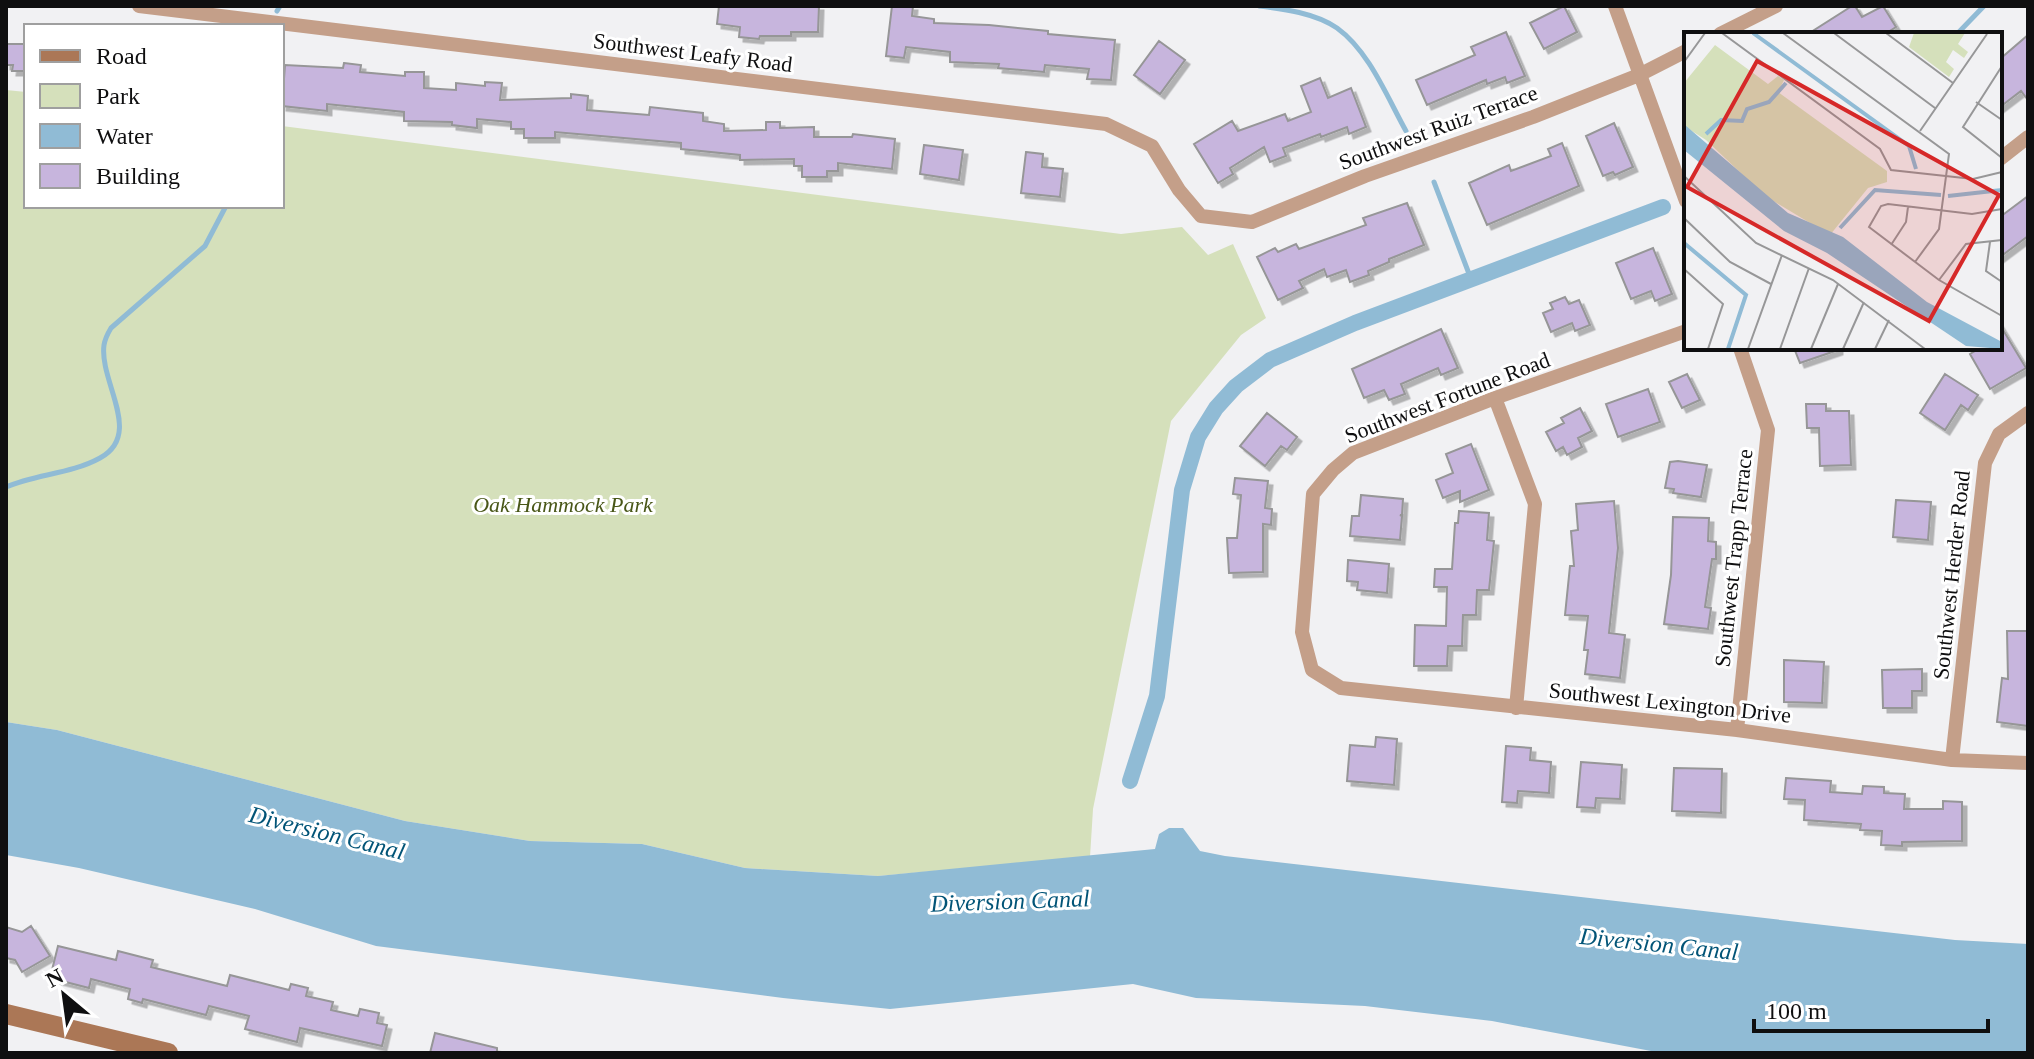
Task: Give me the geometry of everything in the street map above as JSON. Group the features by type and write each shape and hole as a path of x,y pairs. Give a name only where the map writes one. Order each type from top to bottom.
{"street":[{"name":"Southwest Leafy Road","path":"139,6 1106,124 1152,146 1179,190 1201,216"},
{"path":"1615,6 1684,196"},
{"path":"1724,32 1776,6"},
{"name":"Southwest Ruiz Terrace","path":"1201,216 1252,222 1365,176 1533,117 1639,75 1684,52"},
{"path":"2002,157 2028,137"},
{"name":"Southwest Fortune Road","path":"1312,670 1302,632 1313,494 1333,470 1353,453 1495,398 1684,332"},
{"name":"Southwest Trapp Terrace","path":"1737,730 1768,430 1741,350"},
{"path":"1495,398 1535,504 1516,708"},
{"name":"Southwest Herder Road","path":"1952,760 1985,463 1999,434 2028,413"},
{"name":"Southwest Lexington Drive","path":"1312,670 1341,688 1737,730 1952,760 2028,763"},
{"path":"7,1020 168,1053"}],"green space":[{"name":"Oak Hammock Park","path":"6,90 24,92 24,208 284,208 284,126 1121,234 1182,227 1208,255 1233,244 1266,318 1241,335 1171,421 1093,809 1090,857 878,876 745,868 642,844 530,841 405,821 57,730 6,722"}],"water":[{"name":"Diversion Canal","path":"6,722 57,730 405,821 530,841 642,844 745,868 878,876 1155,849 1159,834 1169,828 1183,828 1200,851 1225,856 1955,940 2028,944 2028,1053 1651,1051 1492,1021 1365,1006 1196,998 1133,984 890,1009 376,946 255,909 79,868 6,855"}],"building":[{"path":"719,6 819,6 818,32 791,32 791,36 760,36 759,39 739,37 740,27 717,24"},
{"path":"892,6 913,6 912,16 934,19 934,23 989,25 1115,40 1111,80 1087,79 1089,69 1045,65 1044,72 998,68 999,64 950,62 950,52 906,47 904,58 886,56"},
{"path":"1564,6 1577,32 1544,49 1530,23"},
{"path":"1852,6 1862,17 1883,6 1896,27 1888,32 1811,32"},
{"path":"1506,32 1525,76 1507,83 1505,77 1487,84 1486,80 1427,105 1416,80 1475,55 1471,47"},
{"path":"2028,35 2028,100 2021,91 2002,105 2002,57"},
{"path":"1159,41 1185,60 1160,94 1134,75"},
{"path":"6,44 24,44 24,71 12,71 13,65 6,65"},
{"path":"344,63 361,65 360,72 405,76 405,72 424,72 424,88 456,90 456,83 485,86 485,82 502,83 500,100 571,98 571,94 588,96 587,110 649,115 650,107 703,113 703,121 724,124 724,131 766,130 766,122 780,122 780,128 814,127 814,137 852,137 853,134 895,139 892,169 838,163 838,171 827,171 827,177 802,177 802,166 794,166 794,159 740,160 740,155 681,149 681,143 555,132 555,138 524,138 524,129 511,129 511,122 477,119 477,128 452,125 452,122 404,121 404,112 327,104 327,111 284,106 285,65 343,68"},
{"path":"1320,78 1328,98 1351,88 1366,127 1349,134 1347,127 1321,137 1320,134 1283,148 1286,156 1270,162 1264,147 1230,168 1233,174 1218,183 1194,144 1232,121 1238,131 1285,114 1288,121 1311,112 1301,86"},
{"path":"1614,123 1633,167 1615,175 1613,172 1603,176 1586,136"},
{"path":"1562,143 1579,186 1487,225 1469,183 1509,165 1511,171 1551,156 1548,149"},
{"path":"924,145 963,150 959,180 920,174"},
{"path":"1026,152 1043,154 1042,167 1063,169 1060,197 1021,193"},
{"path":"2028,196 2028,236 2002,256 2002,216"},
{"path":"1407,203 1424,245 1389,259 1389,262 1368,271 1369,275 1350,282 1346,270 1327,277 1324,269 1299,281 1303,288 1278,300 1257,257 1275,248 1278,252 1296,244 1299,249 1366,225 1363,218"},
{"path":"1653,248 1672,294 1655,301 1651,291 1631,299 1616,263"},
{"path":"1565,297 1569,304 1579,300 1590,325 1575,331 1572,323 1551,332 1543,313 1553,309 1550,303"},
{"path":"2002,328 2026,368 1990,389 1970,354 1977,350 2002,350"},
{"path":"1441,329 1458,368 1441,375 1438,368 1401,384 1405,394 1389,400 1384,390 1364,398 1352,369"},
{"path":"1795,350 1838,350 1800,363"},
{"path":"1687,374 1700,400 1682,408 1669,382"},
{"path":"1945,374 1978,395 1968,410 1961,405 1945,430 1920,413"},
{"path":"1648,389 1660,422 1618,437 1606,404"},
{"path":"1806,404 1826,404 1826,411 1849,411 1851,465 1820,466 1819,428 1807,428"},
{"path":"1580,408 1592,431 1578,438 1582,447 1567,455 1563,447 1556,451 1546,432 1564,423 1561,418"},
{"path":"1267,413 1297,437 1287,450 1281,446 1265,466 1240,446"},
{"path":"1471,444 1489,490 1460,502 1460,491 1443,498 1436,480 1453,473 1446,454"},
{"path":"1670,462 1707,465 1701,497 1673,493 1674,489 1665,488"},
{"path":"1235,478 1268,481 1265,508 1272,509 1271,525 1263,524 1263,572 1229,573 1227,538 1237,538 1241,495 1233,494"},
{"path":"1361,495 1403,499 1400,540 1350,536 1352,516 1359,516"},
{"path":"1896,500 1931,502 1928,540 1893,537"},
{"path":"1614,501 1618,548 1609,633 1625,635 1620,678 1585,674 1588,616 1565,615 1570,566 1574,566 1571,531 1578,530 1576,504"},
{"path":"1459,511 1489,513 1487,540 1494,541 1489,590 1477,590 1476,615 1463,615 1462,646 1448,646 1447,666 1414,666 1415,625 1446,626 1447,587 1434,587 1435,569 1452,569 1455,523 1458,523"},
{"path":"1673,517 1709,518 1708,541 1716,542 1716,559 1712,559 1705,607 1711,608 1708,629 1664,624 1671,575"},
{"path":"1348,560 1389,564 1387,593 1357,590 1358,582 1347,581"},
{"path":"2007,631 2028,631 2028,726 1997,722 2002,678 2008,679"},
{"path":"1784,660 1824,662 1822,703 1784,702"},
{"path":"1922,669 1922,691 1912,691 1912,708 1883,708 1882,670"},
{"path":"1376,737 1397,739 1394,785 1347,781 1350,745 1375,747"},
{"path":"1506,746 1531,748 1530,760 1551,762 1549,793 1518,791 1517,803 1502,802"},
{"path":"1581,762 1622,765 1620,799 1596,798 1595,808 1577,807"},
{"path":"1674,768 1722,769 1721,813 1672,811"},
{"path":"1786,778 1831,781 1830,792 1862,794 1863,786 1884,787 1884,793 1905,794 1904,809 1943,809 1943,801 1962,802 1962,841 1881,845 1882,831 1860,830 1861,824 1804,820 1805,800 1784,799"},
{"path":"31,926 50,956 22,972 15,960 6,958 6,927 22,932"},
{"path":"58,946 116,960 118,951 153,960 151,967 227,986 230,975 289,990 291,984 308,988 306,996 333,1002 331,1010 358,1016 360,1009 379,1013 377,1023 387,1025 382,1046 300,1028 297,1042 245,1029 249,1016 209,1006 206,1015 143,999 142,1003 128,999 130,989 91,979 89,988 50,978"},
{"path":"435,1033 497,1048 497,1053 430,1053"}],"waterway":[{"path":"277,11 280,6"},
{"path":"1259,6 1309,15 1337,28 1359,49 1406,131"},
{"path":"1959,32 1984,6"},
{"path":"1434,182 1471,279"},
{"path":"1130,781 1157,696 1182,490 1198,437 1216,408 1236,386 1270,360 1355,323 1663,207"},
{"path":"6,487 89,463 113,448 119,421 104,359 108,334 111,328 205,246 225,208"}]}
